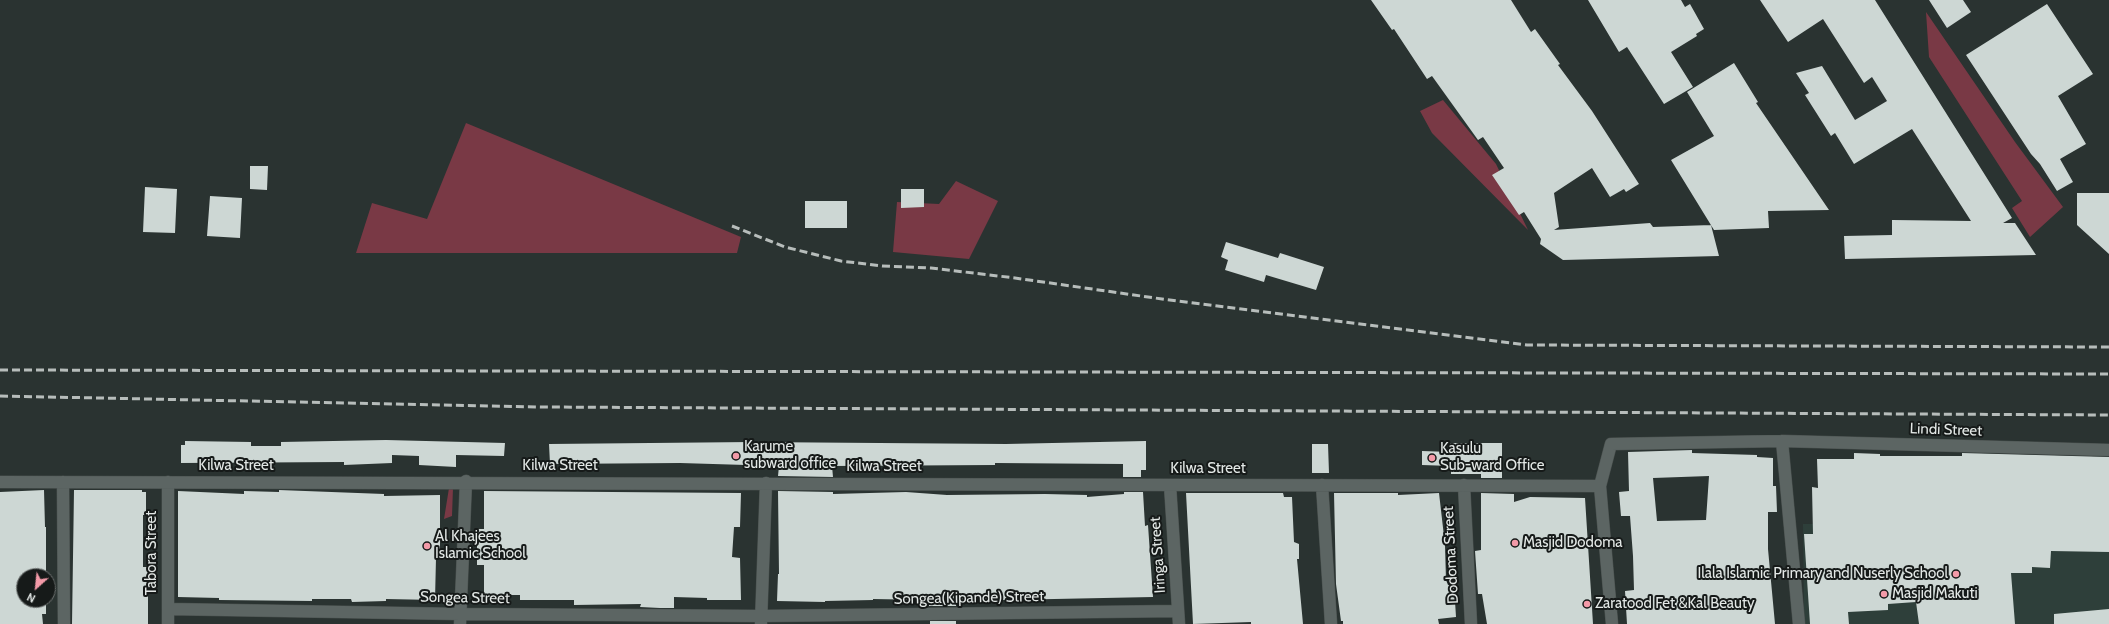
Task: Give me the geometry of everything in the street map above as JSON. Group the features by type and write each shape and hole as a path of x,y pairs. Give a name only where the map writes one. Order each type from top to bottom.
{"street":[{"name":"Lindi Street","path":"1600,486 1611,444 1782,442 2109,450"},
{"path":"1782,442 1799,624"},
{"name":"Kilwa Street","path":"0,482 1600,486"},
{"path":"63,482 64,624"},
{"name":"Tabora Street","path":"168,482 168,624"},
{"path":"460,619 466,482"},
{"path":"761,620 766,483"},
{"name":"Iringa Street","path":"1170,485 1179,624"},
{"path":"1322,485 1331,624"},
{"name":"Dodoma Street","path":"1464,485 1470,624"},
{"path":"1600,486 1612,624"},
{"name":"Songea Street","path":"168,610 460,619 761,620"},
{"name":"Songea(Kipande) Street","path":"761,620 1178,611"}],"shaded area":[{"path":"1926,12 2015,142 2063,207 2030,237 2012,208 2022,201 1929,57"},
{"path":"1443,100 1496,164 1528,230 1432,133 1420,111"},
{"path":"466,123 741,237 737,253 356,253 372,203 427,219"},
{"path":"956,181 998,201 969,259 893,252 897,202 939,204"},
{"path":"449,488 453,488 452,516 444,519"},
{"name":"Ilala Islamic Primary and Nuserly School","path":"2109,521 2109,624 1804,624 1803,524"}],"building":[{"path":"1371,0 1511,0 1531,32 1535,29 1560,64 1558,65 1592,111 1639,184 1626,192 1624,189 1610,197 1592,168 1554,193 1559,227 1554,230 1650,223 1653,227 1711,225 1719,256 1563,260 1540,244 1541,239 1524,212 1519,215 1492,175 1504,168 1483,137 1478,140 1432,76 1427,79 1394,29 1392,30"},
{"path":"1588,0 1681,0 1685,7 1690,4 1704,29 1696,34 1697,36 1671,52 1693,87 1664,104 1627,47 1619,52"},
{"path":"1760,0 1875,0 2012,218 2003,223 2015,223 2036,255 1845,259 1844,236 1892,235 1892,220 1971,221 1912,129 1854,164 1835,133 1831,136 1805,95 1809,93 1796,73 1822,66 1855,120 1887,101 1872,77 1864,83 1823,19 1788,42"},
{"path":"1929,0 1963,0 1971,12 1947,28"},
{"path":"2047,4 2093,74 2058,96 2086,144 2060,159 2073,182 2057,191 1966,55"},
{"path":"1734,63 1758,102 1756,103 1829,210 1768,211 1769,228 1714,230 1671,160 1714,136 1687,92"},
{"path":"250,166 268,166 267,190 250,189"},
{"path":"145,187 177,189 175,233 143,232"},
{"path":"901,189 924,189 924,207 901,208"},
{"path":"2077,193 2109,193 2109,254 2077,225"},
{"path":"210,196 242,198 240,238 207,236"},
{"path":"805,201 847,201 847,228 805,228"},
{"path":"1226,242 1278,258 1280,253 1324,267 1316,290 1266,275 1264,282 1225,270 1228,260 1221,257"},
{"path":"386,440 505,443 504,456 456,455 456,467 419,465 419,456 392,455 392,463 344,465 344,462 181,463 181,445 185,445 185,441 251,442 251,446 281,446 281,442"},
{"path":"1146,441 1146,470 1141,470 1141,477 1123,477 1123,464 995,463 995,465 832,466 833,477 778,476 779,466 680,463 550,464 549,444 752,442 1006,444"},
{"path":"1450,443 1502,443 1502,478 1481,478 1481,474 1451,474 1451,466 1422,465 1422,451 1450,452"},
{"path":"1312,444 1328,444 1329,473 1312,473"},
{"path":"1692,450 1692,453 1757,455 1757,457 1773,458 1773,486 1776,486 1777,512 1768,512 1768,549 1775,624 1627,624 1625,591 1634,590 1633,556 1630,516 1621,516 1619,492 1629,491 1628,452","holes":["1709,476 1706,520 1657,521 1653,478"]},
{"path":"1854,453 1880,454 1880,456 1962,456 1962,453 2109,457 2109,552 2051,551 2050,568 2032,567 2032,573 2011,573 2015,624 1919,624 1916,602 1888,604 1888,610 1848,612 1849,624 1810,624 1804,534 1813,534 1812,487 1818,488 1817,459 1854,459"},
{"path":"44,490 46,568 16,568 16,608 46,608 46,614 42,614 43,624 0,624 0,492"},
{"path":"74,490 142,490 142,492 146,492 146,515 143,515 143,567 148,567 148,624 72,624"},
{"path":"279,490 384,494 384,496 440,495 440,559 436,558 435,600 386,599 386,601 352,602 351,599 312,599 312,601 219,600 219,598 178,597 178,491 244,494 244,491 279,492"},
{"path":"484,491 741,493 740,527 734,527 732,557 740,558 741,600 707,600 707,598 674,597 674,608 660,608 640,607 641,604 574,605 574,600 520,600 520,595 484,595 484,565 477,565 477,529 484,529"},
{"path":"778,491 833,492 833,494 906,492 947,495 1045,494 1087,495 1087,497 1124,494 1124,492 1143,492 1145,526 1148,525 1153,597 956,601 956,606 929,606 929,600 873,599 825,602 777,601 779,574"},
{"path":"1186,493 1283,493 1284,497 1292,497 1294,542 1299,544 1299,559 1297,559 1303,624 1251,624 1251,622 1193,624"},
{"path":"1334,493 1398,493 1398,495 1439,493 1445,545 1446,580 1448,585 1454,585 1456,617 1438,619 1439,624 1343,624 1343,621 1341,621 1336,584"},
{"path":"1481,493 1514,494 1514,502 1530,497 1585,498 1593,624 1487,624 1482,594 1478,594 1475,551 1481,550"},
{"path":"2109,609 2109,624 2054,624 2054,614"},
{"path":"930,621 956,621 956,624 930,624"}],"railway":[{"path":"732,226 785,247 841,261 882,266 931,268 1015,278 1162,299 1527,345 2109,347"},
{"path":"0,370 2109,374"},
{"path":"0,396 542,407 2109,415"}],"place":[{"name":"Karume subward office","path":"736,456"},
{"name":"Kasulu Sub-ward Office","path":"1432,458"},
{"name":"Masjid Dodoma","path":"1515,543"},
{"name":"Al Khajees Islamic School","path":"427,546"},
{"name":"Ilala Islamic Primary and Nuserly School","path":"1956,574"},
{"name":"Masjid Makuti","path":"1884,594"},
{"name":"Zaratood Fet &Kal Beauty","path":"1587,604"}]}
